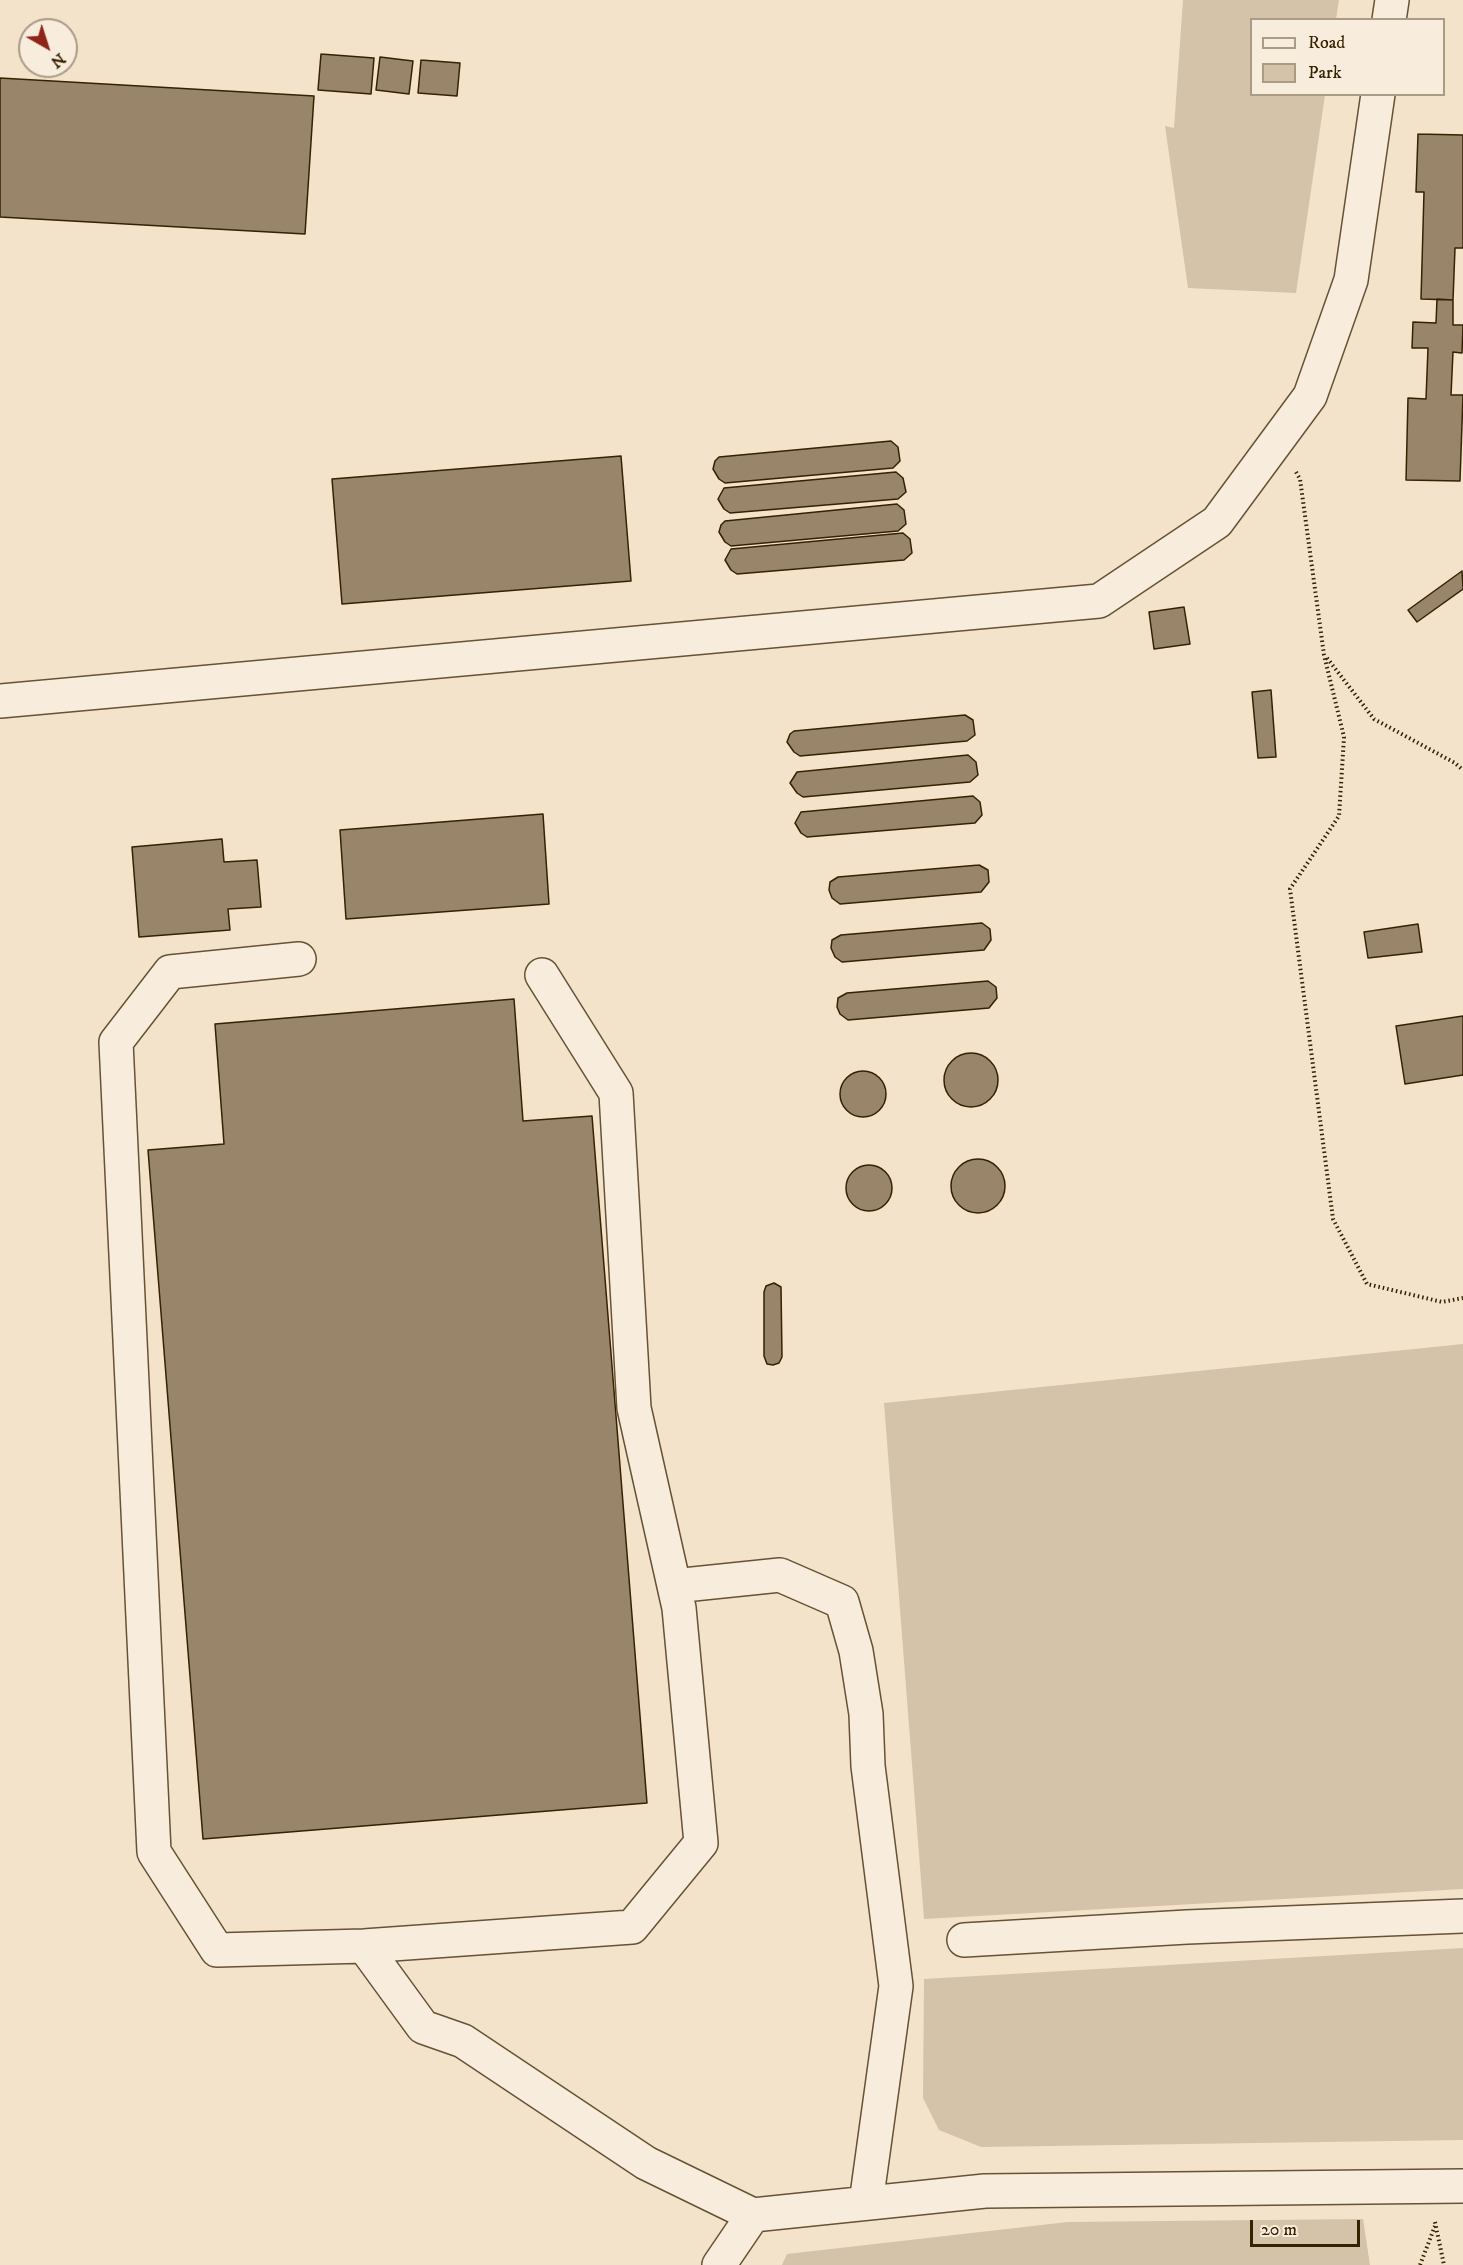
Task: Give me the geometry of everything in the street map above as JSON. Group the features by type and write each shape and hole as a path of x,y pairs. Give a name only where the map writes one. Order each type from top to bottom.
{"lane":[{"path":"1389,18 1392,0"},
{"path":"0,701 1099,601 1217,522 1310,396 1351,280 1378,96"},
{"path":"299,958 170,972 116,1042 154,1852 217,1950 364,1946 632,1928 701,1844 679,1608 634,1408 616,1093 542,975"},
{"path":"674,1586 780,1575 842,1602 856,1651 866,1714 868,1766 896,1986 866,2203"},
{"path":"964,1940 1186,1927 1463,1916"},
{"path":"364,1946 423,2027 464,2041 646,2163 753,2215 985,2191 1449,2187"},
{"path":"720,2265 753,2215"}],"path":[{"path":"1277,440 1300,479 1324,655 1344,736 1339,816 1290,890 1333,1219 1367,1284 1442,1302 1463,1298"},
{"path":"1324,655 1374,719 1455,763 1463,770"},
{"path":"1420,2265 1449,2187"},
{"path":"1435,2225 1444,2265"}],"green space":[{"path":"1183,0 1339,0 1336,18 1250,18 1250,96 1325,96 1296,293 1188,288 1165,126 1174,128"},
{"path":"1463,1344 1463,1889 924,1919 884,1403"},
{"path":"1463,1948 1463,2140 981,2147 939,2130 923,2098 924,1979"},
{"path":"1363,2219 1370,2265 782,2265 787,2254 1068,2222"}],"building":[{"path":"321,54 374,58 371,94 318,90"},
{"path":"380,57 413,61 409,94 376,90"},
{"path":"421,60 460,63 457,96 418,93"},
{"path":"0,78 314,96 305,234 0,217"},
{"path":"1418,134 1463,135 1463,248 1455,248 1453,300 1421,299 1424,192 1416,192"},
{"path":"1437,299 1453,300 1453,325 1463,325 1462,353 1453,352 1451,395 1463,395 1460,481 1406,480 1408,398 1426,399 1428,348 1412,348 1413,322 1436,323"},
{"path":"891,441 898,447 900,461 893,468 725,483 719,479 713,469 719,457"},
{"path":"621,456 631,581 342,604 332,479"},
{"path":"896,472 903,478 906,492 898,499 730,513 724,509 718,499 724,488"},
{"path":"897,504 904,510 906,524 898,531 731,546 725,542 719,532 725,521"},
{"path":"903,533 910,539 912,553 904,560 737,574 731,570 725,560 731,549"},
{"path":"1462,571 1463,589 1417,622 1408,610"},
{"path":"1184,607 1190,644 1154,649 1149,612"},
{"path":"1271,690 1276,757 1258,758 1252,692"},
{"path":"965,715 973,720 975,735 967,741 800,756 787,742 794,731"},
{"path":"968,755 976,762 978,775 970,782 803,797 790,783 797,772"},
{"path":"973,796 980,802 982,815 975,823 807,837 801,833 795,823 801,812"},
{"path":"543,814 549,904 346,919 340,830"},
{"path":"222,839 224,862 257,860 261,907 228,909 230,930 139,937 132,847"},
{"path":"979,865 988,870 989,882 981,892 840,904 832,898 829,890 830,882 838,877"},
{"path":"982,923 990,929 991,940 984,950 842,962 835,957 831,948 832,940 841,935"},
{"path":"1418,924 1422,952 1368,958 1364,932"},
{"path":"988,981 996,987 997,998 989,1008 848,1020 840,1014 837,1007 838,998 847,993"},
{"path":"514,999 523,1121 592,1116 647,1803 203,1839 148,1150 224,1144 215,1024"},
{"path":"1463,1016 1463,1075 1405,1084 1396,1026"},
{"path":"966,1053 976,1053 986,1057 994,1065 998,1080 994,1095 986,1103 976,1107 966,1107 956,1103 948,1095 944,1085 944,1075 948,1065 956,1057"},
{"path":"863,1071 879,1078 886,1094 879,1110 863,1117 847,1110 840,1094 847,1078"},
{"path":"973,1159 983,1159 993,1163 1001,1171 1005,1186 1001,1201 993,1209 983,1213 973,1213 963,1209 955,1201 951,1191 951,1181 955,1171 963,1163"},
{"path":"869,1165 885,1172 892,1188 885,1204 869,1211 853,1204 846,1188 853,1172"},
{"path":"774,1283 781,1287 782,1357 779,1363 773,1365 767,1364 764,1356 764,1292 766,1286"}]}
